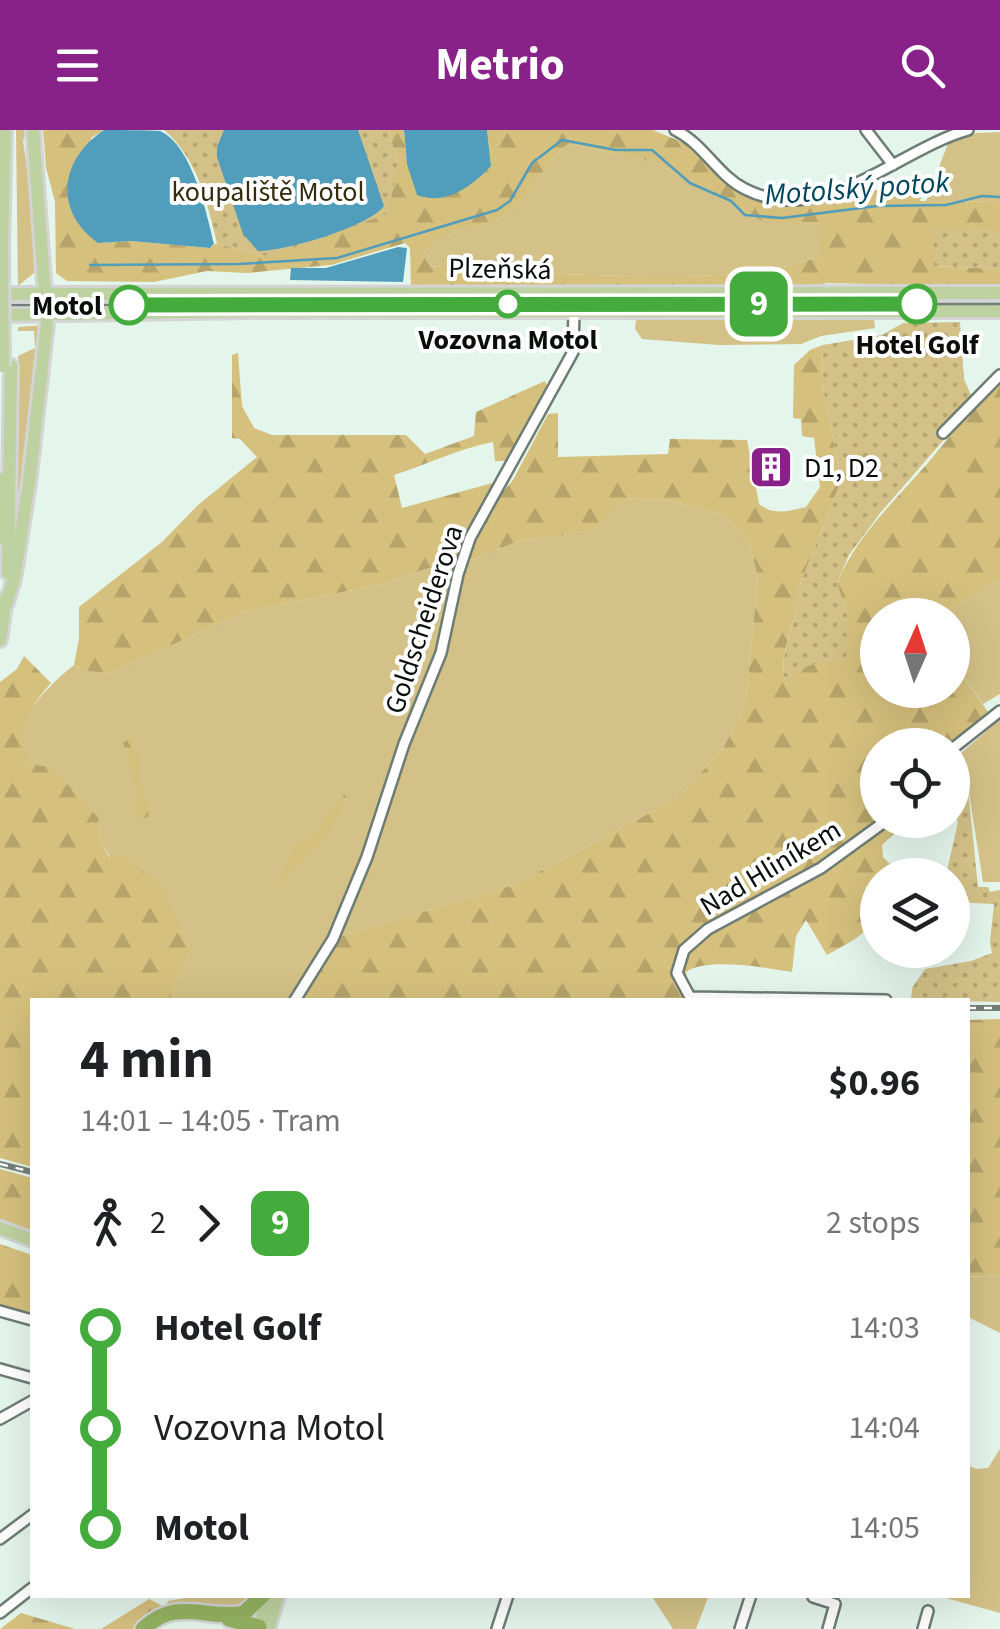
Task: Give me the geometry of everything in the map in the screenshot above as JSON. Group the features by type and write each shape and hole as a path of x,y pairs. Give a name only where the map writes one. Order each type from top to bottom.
{"highway":[{"path":"143,1629 162,1616 198,1610 228,1615 244,1613 262,1598"},
{"path":"198,1610 263,1628"}],"main road":[{"path":"6,605 11,498 4,236 8,130"},
{"path":"0,640 19,552 44,365 47,314 33,130"},
{"path":"7,294 24,291 34,283 44,257"},
{"path":"44,257 51,278 74,294"},
{"name":"Plzeňská","path":"7,294 1000,293"},
{"name":"Plzeňská","path":"0,315 1000,311"},
{"path":"44,365 56,327 78,314"},
{"path":"0,537 7,366"},
{"path":"0,1228 30,1239"},
{"path":"0,1236 30,1247"},
{"path":"263,1628 265,1598"},
{"path":"263,1628 277,1598"}],"street":[{"path":"675,130 696,144 740,186 776,199 826,194 968,130"},
{"path":"866,130 893,165"},
{"name":"Goldscheiderova","path":"297,998 333,938 368,857 404,744 441,654 470,538 573,352 574,311"},
{"path":"943,433 1000,376"},
{"path":"970,735 1000,711"},
{"name":"Nad Hliníkem","path":"788,998 690,996 677,973 684,950 708,929 821,868 862,838"},
{"path":"0,1311 30,1319"},
{"path":"0,1369 30,1377"},
{"path":"0,1418 30,1402"},
{"path":"0,1539 30,1516"},
{"path":"0,1612 30,1590"},
{"path":"497,1629 507,1598"},
{"path":"740,1629 750,1598"},
{"path":"816,1598 835,1604 828,1629"},
{"path":"923,1629 928,1612"}],"green space":[{"path":"16,130 26,130 23,141 32,200 34,273 18,286"},
{"path":"43,130 104,130 91,138 98,243 131,241 210,248 217,243 262,256 398,168 389,130 404,130 407,164 491,166 487,130 653,130 689,145 722,179 749,196 776,204 813,202 872,187 886,197 927,177 920,201 1000,202 1000,231 934,230 934,266 1000,269 1000,287 827,283 811,287 411,287 410,248 405,243 331,265 247,273 207,271 154,282 67,281 56,273 55,202 46,167","holes":["568,144 655,162 764,222 819,222 820,256 759,271 653,276 430,266 423,255 440,239 506,214"]},
{"name":"koupaliště Motol","path":"164,130 389,130 398,168 388,213 317,241 262,256 217,243 193,168"},
{"path":"1000,132 1000,202 926,201 949,141 977,133"},
{"path":"568,144 655,162 764,222 820,222 820,256 759,271 695,276 430,266 423,255 431,246 450,234 506,214"},
{"path":"934,229 1000,231 1000,269 934,266"},
{"path":"636,320 874,320 875,328 821,336 801,344 719,345 642,339 635,329"},
{"path":"960,322 964,379 975,404 849,555 837,583 847,615 846,660 804,668 787,687 785,651 797,592 840,475 822,383 823,345 882,335 903,323"},
{"path":"45,325 14,545 16,366 18,356 35,348 34,331 18,331 18,327"},
{"path":"823,345 822,383 840,475 797,592 785,651 787,686 792,675 810,664 847,615 837,583 855,549 1000,381 1000,580 968,598 860,598 860,708 970,708 970,686 990,715 970,731 860,728 860,838 889,838 882,845 884,858 860,858 860,935 827,955 806,920 796,936 792,972 708,965 686,972 689,989 686,998 300,998 335,938 514,885 678,798 723,748 745,707 758,578 750,545 724,515 670,501 627,498 590,531 519,541 463,563 488,510 513,480 548,414 558,413 558,457 668,454 670,439 747,440 759,504 776,511 806,507 820,487 814,438 802,436 801,419 793,418 794,365 810,350"},
{"path":"238,353 242,406 254,428 272,435 406,435 425,454 474,436 476,412 545,381 548,388 509,461 495,461 493,442 394,475 402,508 496,482 461,557 383,584 244,612 111,673 83,671 74,665 79,607 162,542 197,506 257,457 240,439 232,438 232,355"},
{"path":"627,498 670,501 724,515 750,545 758,578 745,707 723,748 678,798 514,885 335,938 300,998 171,998 175,981 191,954 110,857 102,844 98,817 41,776 23,749 25,721 42,695 74,665 83,671 111,673 244,612 383,584 461,557 463,563 519,541 589,531"},
{"path":"1000,580 1000,694 983,704 970,685 968,598"},
{"path":"24,656 51,683 27,720 24,740 29,764 51,767 98,817 102,844 109,857 123,853 164,890 191,954 175,981 171,998 30,998 30,1166 0,1158 0,682 17,669"},
{"path":"1000,719 1000,882 983,882 970,799 970,745"},
{"path":"129,738 137,749 140,785 148,808 148,817 141,819 133,811 136,792 123,743"},
{"path":"344,795 347,797 341,811 324,837 269,896 294,850 318,829"},
{"path":"970,809 978,887 988,887 990,892 1000,890 1000,1002 911,998 912,988 925,969 970,968 970,961 992,953 994,904 970,902 970,858 950,858 954,838 970,838"},
{"path":"1000,1019 1000,1275 970,1277 970,1020"},
{"path":"0,1169 30,1177 30,1232 0,1220"},
{"path":"0,1244 30,1254 30,1314 0,1307"},
{"path":"1000,1275 1000,1333 970,1318 970,1277"},
{"path":"1000,1449 1000,1613 946,1598 970,1598 970,1466 988,1468"},
{"path":"253,1598 243,1610 192,1604 165,1607 168,1601"},
{"path":"653,1598 708,1598 696,1629 673,1629"},
{"path":"149,1599 165,1607 136,1629 101,1629"},
{"path":"21,1613 75,1629 0,1629"}],"water":[{"path":"104,130 160,131 181,150 207,216 214,244 210,248 131,241 98,243 84,230 69,201 71,170 78,155"},
{"name":"koupaliště Motol","path":"224,130 358,130 384,206 362,222 326,236 258,251 243,234 217,157"},
{"path":"404,130 487,130 491,166 476,181 448,196 417,195 407,164"},
{"path":"398,247 407,248 403,282 290,280 291,268 326,268"}],"waterway":[{"name":"Motolský potok","path":"90,265 238,264 337,258 497,210 510,201 532,163 562,140 616,150 652,150 690,183 731,201 745,215 782,218 1000,197"}],"tram line":[{"name":"9","path":"129,305 917,304"},
{"path":"0,305 1000,304"}],"railway":[{"path":"970,1008 1000,1008"},
{"path":"0,1164 30,1172"}],"place":[{"name":"Vozovna Motol","path":"508,304"},
{"name":"Hotel Golf","path":"917,304"},
{"name":"Motol","path":"129,305"},
{"name":"D1, D2","path":"771,467"}]}
